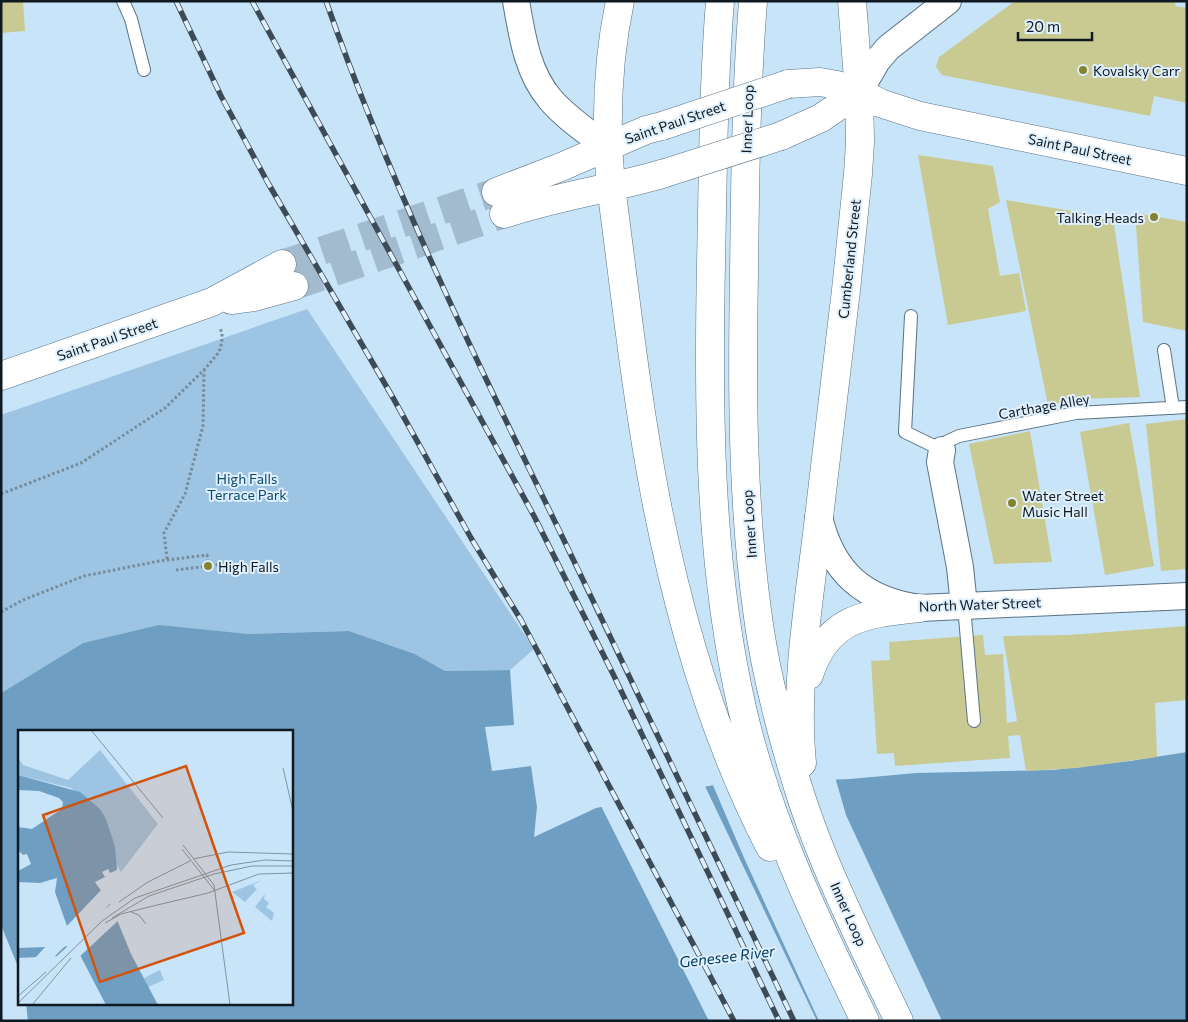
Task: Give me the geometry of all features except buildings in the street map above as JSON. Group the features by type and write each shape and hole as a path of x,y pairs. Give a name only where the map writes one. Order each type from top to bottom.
{"main road":[{"path":"620,1 609,76 607,147 644,427 655,494 669,560 700,672 746,768"},
{"path":"720,1 714,113 710,288 712,472 716,536 725,619 742,710 746,768 754,815 778,863 836,962 865,1021"},
{"name":"Inner Loop","path":"753,1 748,63 743,340 745,476 752,566 760,630 773,692 826,862 900,1021"},
{"name":"Cumberland Street","path":"801,711 803,655 853,225 860,142 859,92 852,1"},
{"name":"Saint Paul Street","path":"859,92 821,118 781,136 665,172 546,201 500,203 561,168 646,130 788,84 803,82 837,85 859,92 880,103 920,116 1187,171"},
{"name":"Saint Paul Street","path":"1,376 216,315 288,276"},
{"path":"799,776 801,711 806,684 817,652 834,632 857,619 888,612 920,608"}],"street":[{"path":"516,1 530,64 542,88 559,108 607,147"},
{"path":"859,92 877,61 888,48 948,1"},
{"path":"942,450 940,462 960,567 964,606"},
{"name":"North Water Street","path":"819,517 828,547 854,582 878,598 905,606 920,608 1187,596"}],"lane":[{"path":"123,1 131,19 144,70"},
{"path":"911,316 905,432 942,450"},
{"path":"1164,350 1173,408"},
{"name":"Carthage Alley","path":"942,450 948,441 959,436 1076,413 1187,408"},
{"path":"964,606 974,721"}],"path":[{"path":"1,494 81,463 165,408 204,370 218,352 222,342 222,333 216,315"},
{"path":"167,559 164,533 185,494 203,426 204,370"},
{"path":"1,612 23,600 84,576 167,559 207,555 208,566"},
{"path":"176,570 232,563"}],"green space":[{"name":"High Falls Terrace Park","path":"307,309 534,649 510,670 445,671 415,654 349,631 249,634 206,630 83,643 1,693 1,415"}],"water":[{"name":"Genesee River","path":"159,625 249,634 349,631 415,654 445,671 510,670 514,725 485,727 492,771 531,766 537,807 534,837 596,808 719,784 850,779 916,773 1053,770 1187,752 1187,1021 28,1021 26,1004 292,1004 292,730 18,730 18,967 1,925 1,693 83,643"}],"pier":[{"path":"835,777 846,815 942,1021 819,1021 712,783"},
{"path":"704,784 817,1021 709,1021 600,804"}],"tunnel":[{"path":"282,264 496,192"},
{"path":"294,286 504,214"}],"railway":[{"path":"176,1 221,96 268,183 392,396 471,538 521,620 734,1021"},
{"path":"252,1 534,516 614,676 779,1021"},
{"path":"326,1 378,137 465,336 794,1021"}],"place":[{"name":"Kovalsky Carr","path":"1083,70"},
{"name":"Talking Heads","path":"1154,217"},
{"name":"Water Street Music Hall","path":"1012,503"},
{"name":"High Falls","path":"208,566"}]}
